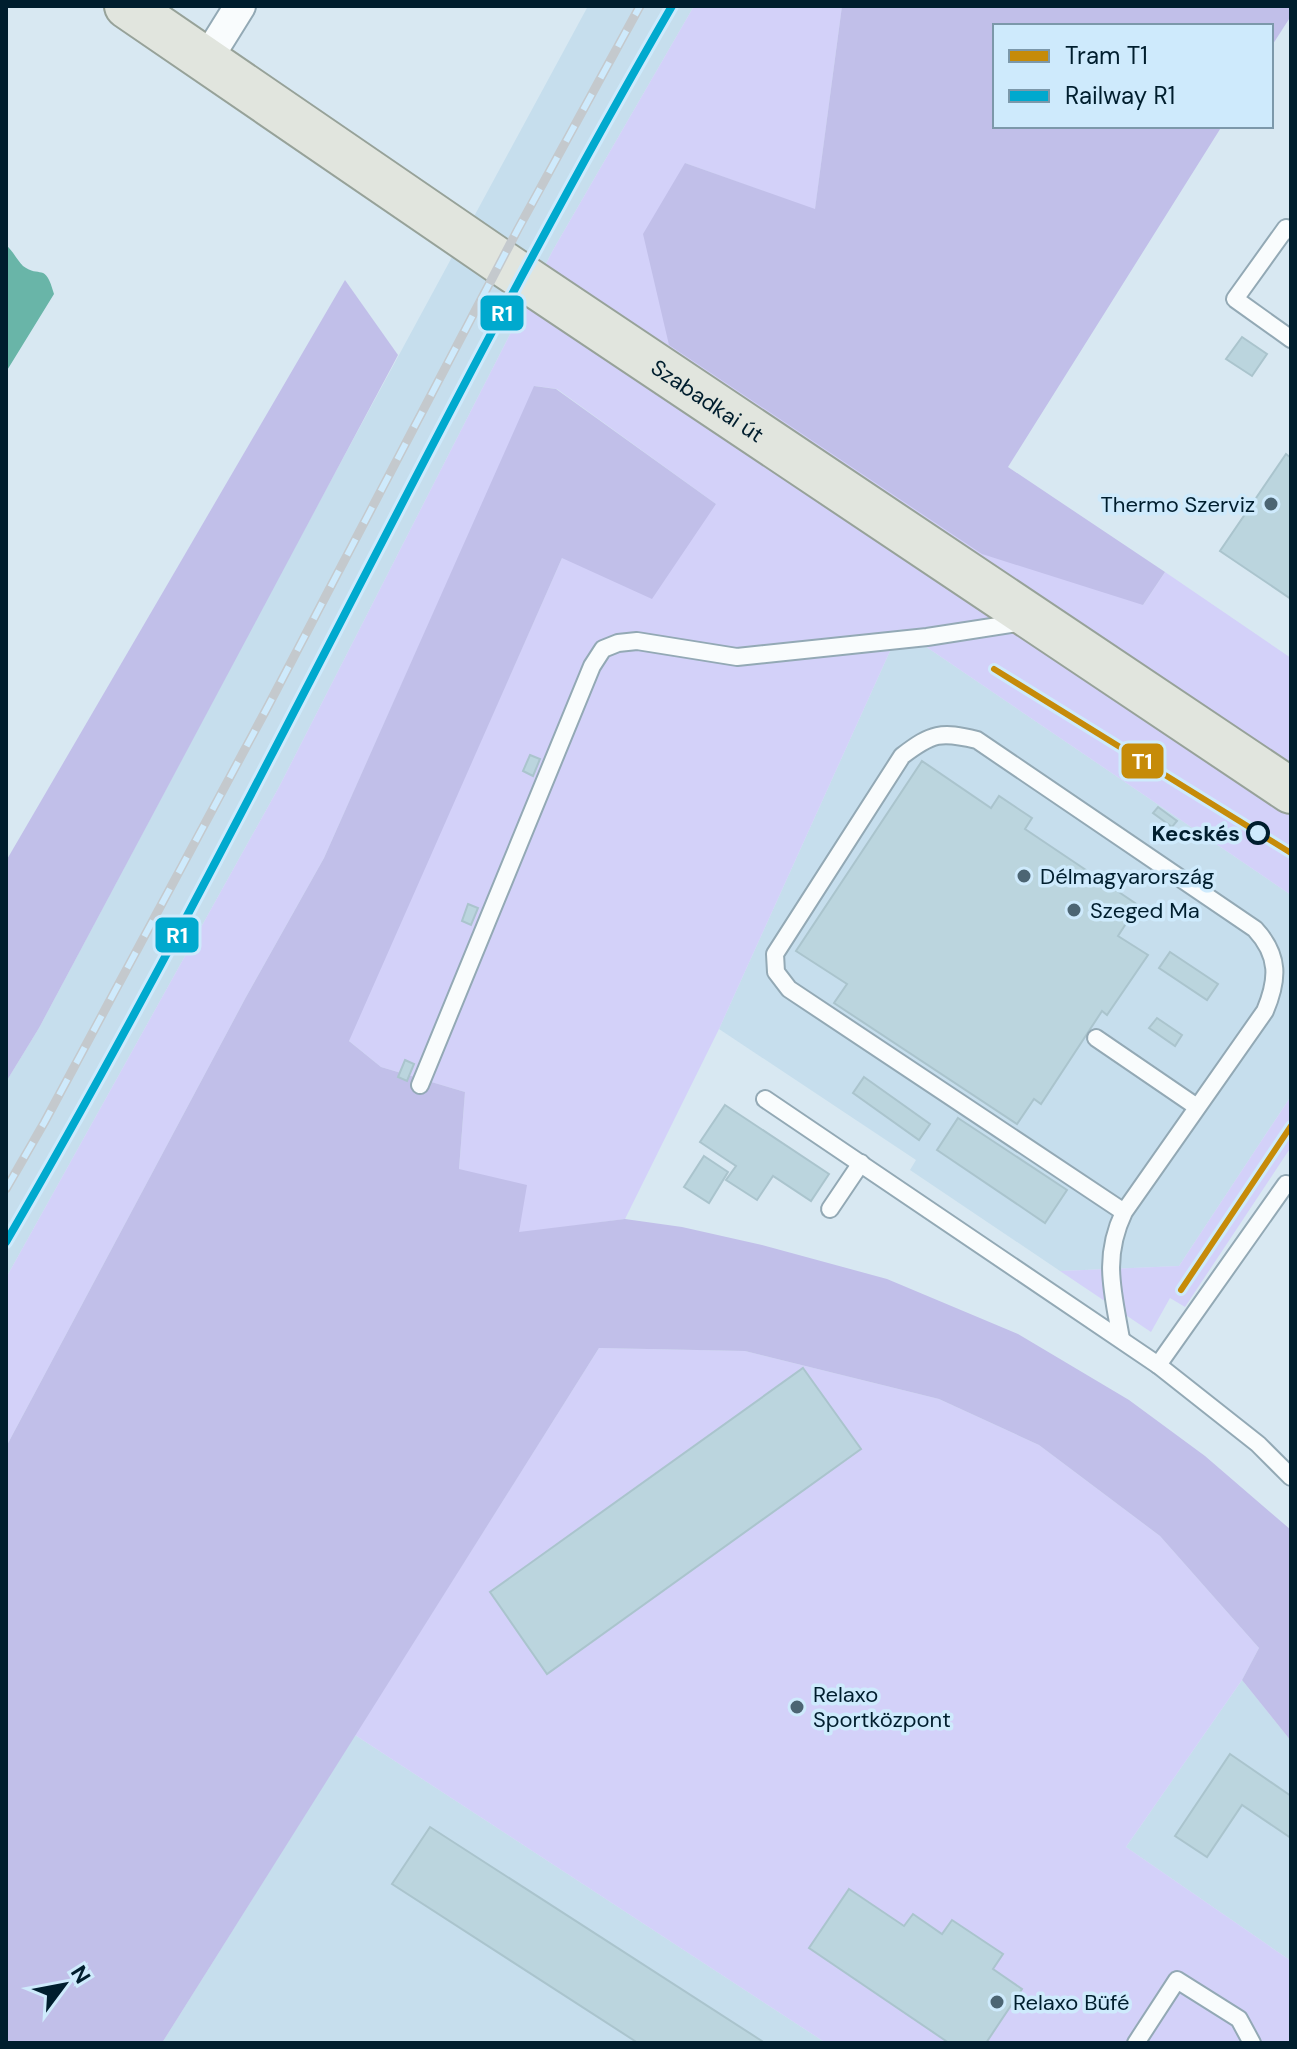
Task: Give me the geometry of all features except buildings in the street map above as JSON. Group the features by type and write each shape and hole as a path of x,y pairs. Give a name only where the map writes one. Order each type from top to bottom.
{"main road":[{"name":"Szabadkai út","path":"127,6 502,263 1291,791"}],"street":[{"path":"207,59 240,6"}],"lane":[{"path":"1291,231 1286,228 1235,299 1291,339"},
{"path":"420,1085 592,666 603,649 618,643 637,641 737,657 927,637 1035,620"},
{"path":"1121,1339 1109,1261 1111,1243 1124,1212 1265,1011 1276,983 1275,971 1262,937 1255,929 977,740 951,734 925,738 902,756 775,954 776,972 789,989 1124,1212"},
{"path":"1096,1038 1197,1107"},
{"path":"765,1099 1158,1365 1258,1444 1291,1477"},
{"path":"830,1209 861,1163"},
{"path":"1158,1365 1286,1184"},
{"path":"1136,2043 1177,1980 1239,2019 1252,2043"}],"shaded area":[{"path":"588,6 694,6 553,250 279,787 6,1278 6,1082 39,1028"},
{"path":"694,6 842,6 815,210 685,163 1143,605 1165,572 1291,658 1291,895 900,629 719,1029 625,1219 519,1233 459,1169 465,1092 381,1067 348,1040 562,558 716,504 557,389 535,386 324,858 246,997 6,1447 6,1278 279,787 553,250"},
{"path":"842,6 1291,6 1291,16 1273,44 1273,24 993,24 993,128 1221,128 1008,467 1165,572 1143,605 982,554 669,345 643,234 685,163 815,209"},
{"path":"6,245 23,266 45,274 54,294 6,372"},
{"path":"345,280 398,355 39,1028 6,1082 6,861"},
{"path":"534,386 556,389 716,504 652,599 562,558 349,1041 381,1067 465,1092 459,1169 527,1185 519,1232 625,1219 682,1227 762,1245 887,1279 1018,1334 1129,1400 1205,1456 1291,1530 1291,1741 1242,1680 1259,1648 1160,1536 1039,1445 939,1399 745,1351 599,1348 162,2043 6,2043 6,1447 246,997 324,858"},
{"path":"900,629 1291,895 1291,1096 1179,1266 1060,1271 910,1170 916,1160 719,1029"},
{"path":"1291,1096 1291,1147 1185,1307 1170,1298 1151,1332 1060,1271 1179,1266"},
{"name":"Relaxo Sportközpont","path":"599,1348 745,1351 939,1399 1039,1445 1160,1536 1259,1648 1242,1680 1126,1847 1291,1961 1291,2043 826,2043 355,1735"},
{"path":"1242,1680 1291,1741 1291,1961 1126,1847"},
{"path":"355,1735 826,2043 162,2043"}],"tram line":[{"path":"994,669 1258,834"},
{"name":"T1","path":"994,669 1291,853"},
{"path":"1181,1290 1291,1126"},
{"name":"T1","path":"1181,1290 1291,1126"}],"railway":[{"path":"6,1189 266,710 518,229 640,6"},
{"path":"6,1242 177,935 502,313 672,6"}],"rail line":[{"name":"R1","path":"6,1242 177,935 502,313 672,6"}],"place":[{"name":"Thermo Szerviz","path":"1271,504"},
{"name":"Kecskés","path":"1258,833"},
{"name":"Délmagyarország","path":"1024,876"},
{"name":"Szeged Ma","path":"1074,910"},
{"name":"Relaxo Sportközpont","path":"797,1707"},
{"name":"Relaxo Büfé","path":"997,2002"}]}
